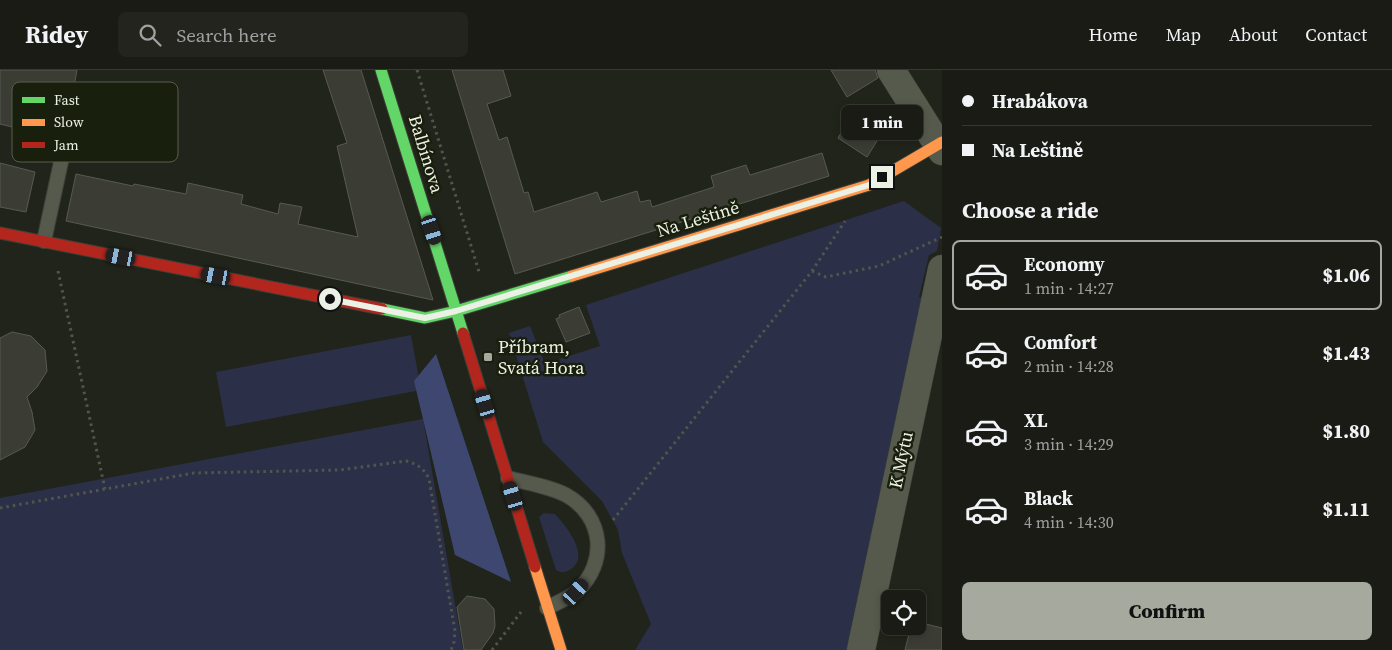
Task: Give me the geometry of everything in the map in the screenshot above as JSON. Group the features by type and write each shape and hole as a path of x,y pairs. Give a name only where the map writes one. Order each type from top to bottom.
{"street":[{"name":"Balbínova","path":"381,70 561,650"},
{"path":"890,70 941,146"},
{"name":"Na Leštině","path":"0,233 425,318 456,311 869,185 941,146"},
{"name":"K Mýtu","path":"861,650 942,270"}],"lane":[{"path":"48,242 62,162"},
{"path":"508,478 566,495 587,511 599,537 598,558 592,575 576,592 547,608"}],"path":[{"path":"417,70 481,275 448,284"},
{"path":"599,537 812,271 869,185"},
{"path":"812,271 826,277 879,266 942,237"},
{"path":"48,242 105,489"},
{"path":"0,508 194,473 340,470 406,461 416,464 425,470 429,479 455,631 451,650"},
{"path":"492,650 541,586"}],"shaded area":[{"path":"904,201 941,228 937,251 929,255 919,297 927,299 853,618 860,622 854,650 635,650 651,624 622,553 618,530 602,501 543,442 509,333 530,326 545,364 600,346 586,305"},
{"path":"411,335 421,390 226,427 216,372"},
{"path":"436,354 511,582 455,555 414,381"},
{"path":"423,419 463,650 0,650 0,498"},
{"path":"544,513 555,514 565,525 574,540 578,556 576,563 567,571 561,572 556,570 539,517"}],"building":[{"path":"0,70 77,70 75,82 12,82 12,127 0,124"},
{"path":"323,70 361,70 433,300 66,221 76,174 133,186 134,184 186,194 188,183 243,195 241,204 278,214 280,203 302,207 298,224 358,237 337,146 347,143"},
{"path":"452,70 503,70 511,96 487,104 499,140 507,137 524,193 528,192 534,212 597,192 601,202 637,191 640,202 650,200 652,207 714,187 711,176 746,165 750,175 822,153 829,176 515,274"},
{"path":"831,70 875,70 878,78 847,97"},
{"path":"853,104 887,125 867,157 838,138 845,126 841,123"},
{"path":"0,163 35,172 26,212 0,207"},
{"path":"579,307 590,333 566,342 556,319 560,317 559,315"},
{"path":"12,332 31,336 45,350 47,371 37,387 27,397 35,430 25,447 0,460 0,338"},
{"path":"467,596 485,599 494,609 495,626 493,633 481,650 464,650 457,607"},
{"path":"926,624 942,628 942,650 905,650 909,635 926,635"}],"traffic: fast":[{"path":"381,70 463,333"},
{"path":"382,309 425,318 456,311 572,276"}],"traffic: slow":[{"path":"572,276 869,185 942,142"},
{"path":"535,567 561,650"}],"traffic: jam":[{"path":"0,233 382,309"},
{"path":"463,333 535,567"}],"place":[{"name":"Příbram, Svatá Hora","path":"488,357"}],"route":[{"path":"330,299 425,318 456,311 869,185 882,177"}]}
